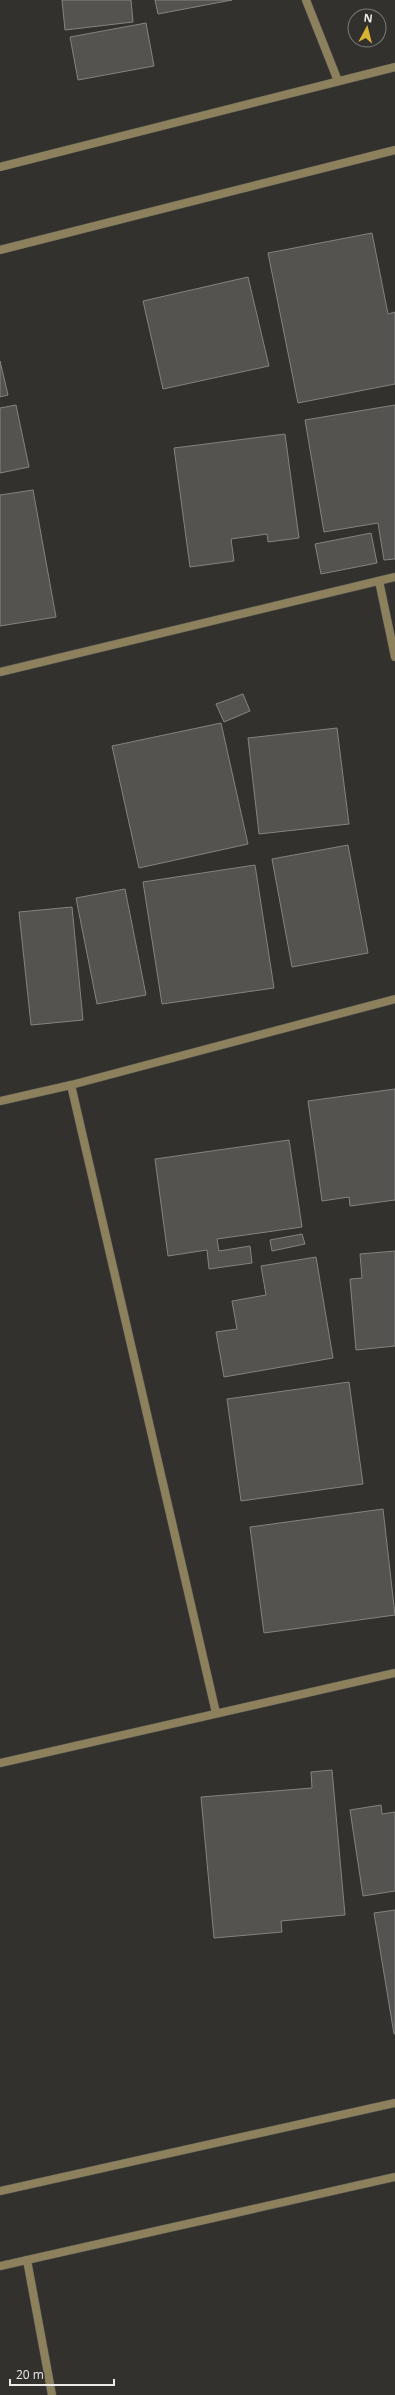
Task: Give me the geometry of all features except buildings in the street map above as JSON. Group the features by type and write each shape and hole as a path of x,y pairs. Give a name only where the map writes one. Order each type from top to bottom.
{"street":[{"path":"306,0 338,80"},
{"path":"0,167 338,80 395,67"},
{"path":"0,250 395,150"},
{"path":"0,672 395,577"},
{"path":"379,581 395,657"},
{"path":"0,1101 71,1085 395,999"},
{"path":"71,1085 216,1713"},
{"path":"0,1762 395,1673"},
{"path":"0,2190 395,2103"},
{"path":"0,2266 395,2177"},
{"path":"27,2260 52,2395"}]}
